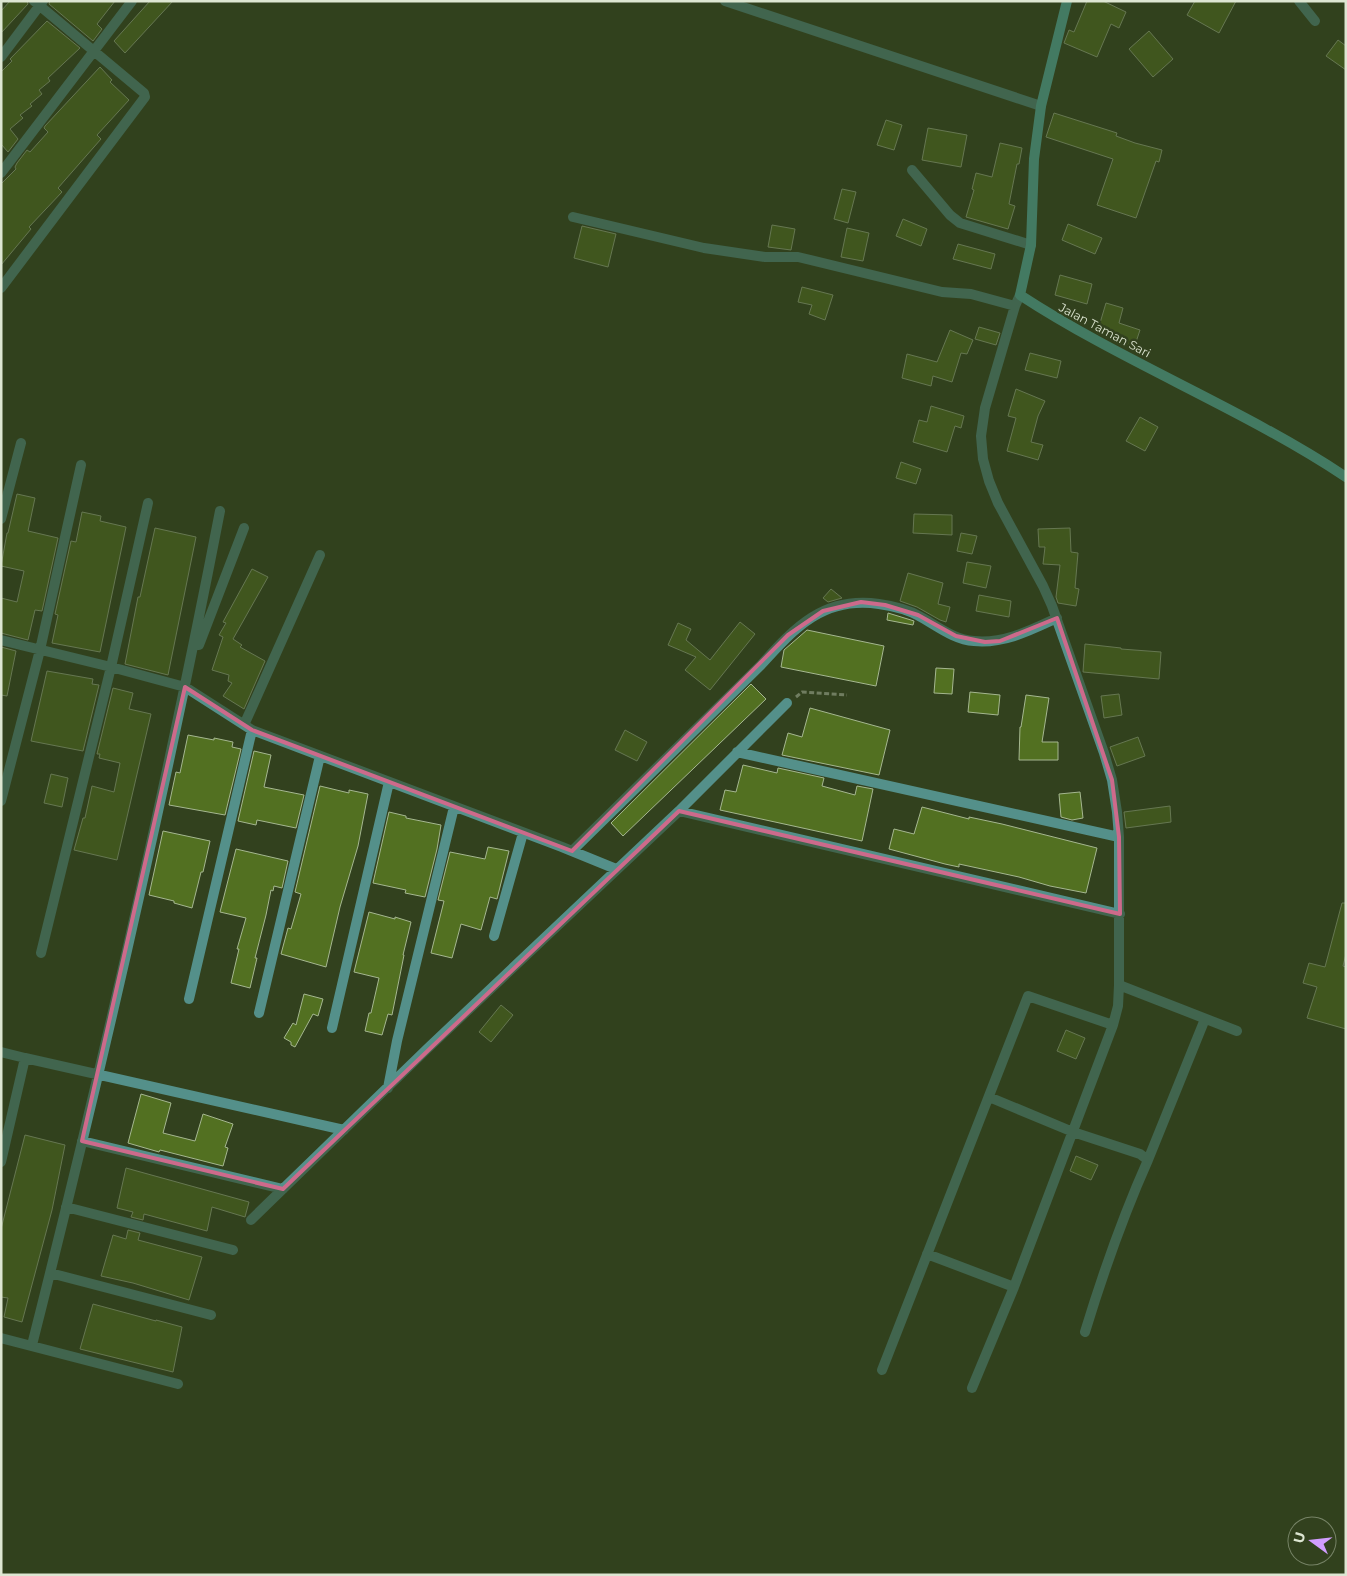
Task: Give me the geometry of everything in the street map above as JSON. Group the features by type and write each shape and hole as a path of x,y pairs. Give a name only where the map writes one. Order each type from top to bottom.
{"street":[{"path":"1,173 132,1"},
{"path":"725,1 1041,106"},
{"path":"972,1388 1014,1287 1113,1025 1118,1006 1119,837 1115,796 1104,753 1057,618 1043,586 998,503 988,481 983,459 982,436 985,408 1015,306 1020,295 1031,245 1034,159 1041,106 1067,1"},
{"path":"1299,1 1315,22"},
{"path":"1,56 39,3 144,93 145,99 1,288"},
{"path":"912,170 950,215 960,223 1031,245"},
{"path":"572,217 713,249 765,257 798,257 942,292 971,294 1015,306"},
{"name":"Jalan Taman Sari","path":"1020,295 1059,320 1280,438 1346,477"},
{"path":"1,519 21,443"},
{"path":"1,801 40,650 81,465"},
{"path":"41,952 111,667 148,503"},
{"path":"32,1345 98,1075 189,669 220,510"},
{"path":"189,669 244,528"},
{"path":"189,999 248,727 320,555"},
{"path":"572,851 761,665 788,635 808,619 823,611 843,604 861,602 902,608 956,636 971,641 985,642 1000,641 1032,630 1057,618"},
{"path":"1,640 185,687 248,727 572,851 616,870"},
{"path":"251,1220 679,812 787,703"},
{"path":"738,752 1119,837"},
{"path":"259,1013 320,756"},
{"path":"332,1028 389,782"},
{"path":"388,1088 397,1041 454,807"},
{"path":"679,812 1120,914"},
{"path":"494,936 523,833"},
{"path":"1119,984 1236,1031"},
{"path":"882,1370 1028,996 1113,1025"},
{"path":"1085,1332 1108,1259 1134,1191 1206,1019"},
{"path":"1,1052 344,1130"},
{"path":"1,1162 25,1058"},
{"path":"989,1097 1073,1132 1140,1154 1148,1160"},
{"path":"82,1141 283,1189"},
{"path":"66,1207 233,1250"},
{"path":"927,1254 1014,1287"},
{"path":"50,1273 211,1315"},
{"path":"1,1338 178,1384"}],"path":[{"path":"787,703 802,692 847,696"}],"highlighted area":[{"path":"861,602 885,605 918,615 956,636 985,642 1000,641 1057,618 1112,780 1119,837 1120,914 679,811 283,1189 82,1141 185,687 252,730 572,851 788,635 823,611"}],"building":[{"path":"10,1 27,1 28,4 1,33 1,11"},
{"path":"50,1 115,1 97,24 102,29 93,41 49,4"},
{"path":"150,1 173,1 125,53 114,41"},
{"path":"1087,1 1103,1 1126,12 1119,28 1111,24 1097,57 1064,43 1069,30 1074,32"},
{"path":"1195,1 1236,1 1219,33 1187,15"},
{"path":"47,21 80,48 48,78 50,81 39,90 42,94 30,104 32,106 20,115 23,118 10,129 18,139 8,152 1,144 1,72 12,61 10,59"},
{"path":"1149,31 1173,59 1153,77 1129,49"},
{"path":"1338,40 1346,46 1346,70 1326,56"},
{"path":"100,67 112,80 110,82 129,100 97,135 101,139 58,188 62,192 29,227 31,229 1,265 1,184 16,169 17,163 27,150 30,152 48,132 44,128 45,126"},
{"path":"1054,113 1117,133 1116,136 1135,143 1162,150 1159,162 1156,161 1136,218 1097,205 1113,159 1046,137"},
{"path":"886,120 902,125 894,150 877,145"},
{"path":"928,128 967,135 961,167 922,160"},
{"path":"1000,143 1022,148 1009,204 1015,206 1008,229 966,217 974,190 972,189 976,173 992,177"},
{"path":"842,189 856,192 848,223 834,219"},
{"path":"903,219 927,229 921,246 896,236"},
{"path":"1068,224 1102,238 1095,254 1062,240"},
{"path":"772,225 795,229 791,250 768,247"},
{"path":"582,226 616,234 608,267 574,258"},
{"path":"847,228 869,233 863,261 841,257"},
{"path":"958,244 995,254 991,269 953,259"},
{"path":"1060,275 1092,284 1087,304 1055,295"},
{"path":"802,287 833,295 825,320 809,314 812,305 798,302"},
{"path":"1106,303 1123,308 1119,323 1140,330 1134,348 1097,333"},
{"path":"979,327 1000,333 996,345 975,339"},
{"path":"950,330 973,340 967,354 961,353 952,382 933,376 931,386 902,378 907,354 937,362"},
{"path":"1030,353 1061,361 1057,378 1025,370"},
{"path":"1016,389 1045,401 1038,416 1031,442 1043,445 1038,460 1007,451 1016,418 1008,416"},
{"path":"931,406 964,416 961,428 955,426 947,452 913,442 919,420 927,422"},
{"path":"1140,417 1158,427 1145,451 1126,441"},
{"path":"901,462 921,469 916,484 896,478"},
{"path":"17,494 35,498 28,531 58,538 42,611 35,610 28,640 1,633 1,598 17,602 24,571 1,566"},
{"path":"82,512 101,516 100,521 126,527 100,652 52,643 58,615 55,614 71,541 76,542"},
{"path":"914,514 952,515 952,535 913,533"},
{"path":"155,528 196,537 168,675 125,664 138,597 140,597"},
{"path":"1070,528 1071,552 1078,553 1075,588 1079,589 1076,606 1058,603 1056,597 1060,565 1043,564 1045,547 1039,547 1038,529"},
{"path":"961,533 977,536 972,554 957,551"},
{"path":"967,562 991,566 986,588 963,583"},
{"path":"252,569 268,577 233,639 242,645 240,647 265,661 244,709 223,696 232,683 228,681 229,675 212,670 223,637 219,635 226,623 223,622"},
{"path":"908,573 943,583 938,604 950,607 946,622 917,607 900,601"},
{"path":"831,589 842,598 828,602 823,598"},
{"path":"979,595 1011,601 1009,617 976,611"},
{"path":"888,613 914,621 913,625 887,620"},
{"path":"740,622 755,634 710,690 685,670 696,657 668,645 678,623 691,629 686,640 710,660"},
{"path":"807,630 884,646 876,686 781,667 784,650"},
{"path":"1085,644 1161,652 1159,679 1083,672"},
{"path":"1,647 16,651 7,696 1,695"},
{"path":"936,668 954,669 952,694 934,693"},
{"path":"47,671 93,679 92,684 99,685 83,751 31,741"},
{"path":"751,684 766,699 623,836 611,823"},
{"path":"113,688 133,693 129,709 151,714 117,860 74,850 83,818 85,818 92,786 114,792 120,763 99,758 100,754 97,754"},
{"path":"970,692 1000,695 998,715 968,712"},
{"path":"1119,694 1122,715 1104,718 1101,696"},
{"path":"1026,695 1049,698 1042,742 1058,742 1058,760 1019,760 1020,727"},
{"path":"810,708 890,730 879,775 782,755 788,733 802,737"},
{"path":"625,730 647,742 637,761 615,750"},
{"path":"188,735 233,742 232,747 241,749 225,815 169,805 176,772 180,773"},
{"path":"1138,737 1145,756 1117,766 1110,747"},
{"path":"254,751 271,755 264,787 304,795 296,828 257,820 256,825 238,821"},
{"path":"743,765 777,773 778,768 824,778 822,786 855,795 857,786 873,789 862,841 720,810 725,790 736,792"},
{"path":"51,774 68,778 62,807 44,803"},
{"path":"320,786 349,793 349,790 368,794 358,846 340,907 326,967 281,954 288,928 291,929 301,894 295,892"},
{"path":"1080,792 1083,818 1072,820 1061,817 1059,794"},
{"path":"1170,806 1171,822 1126,828 1124,812"},
{"path":"922,807 969,819 969,817 1002,824 1097,848 1086,893 959,864 959,867 945,864 889,849 894,829 914,834"},
{"path":"389,812 406,816 406,818 441,825 425,897 405,893 406,890 373,883"},
{"path":"163,831 210,841 192,908 149,895"},
{"path":"488,847 509,851 497,899 490,897 481,930 461,924 452,958 431,953 444,901 438,900 450,852 485,859"},
{"path":"236,849 288,861 282,888 274,886 273,891 271,890 250,988 231,983 239,949 237,949 246,918 220,912"},
{"path":"1342,903 1346,903 1346,954 1343,966 1346,967 1346,1029 1307,1018 1317,987 1303,983 1309,963 1325,967"},
{"path":"369,912 411,922 392,1015 388,1014 382,1035 365,1031 379,978 354,972"},
{"path":"304,994 323,999 318,1016 313,1014 295,1047 284,1038 293,1023 296,1025"},
{"path":"501,1005 513,1015 491,1042 479,1032"},
{"path":"1066,1030 1085,1038 1076,1059 1057,1051"},
{"path":"141,1094 171,1103 163,1133 195,1141 203,1114 233,1124 225,1147 228,1148 223,1166 128,1143"},
{"path":"25,1135 65,1145 52,1210 22,1322 4,1317 8,1298 1,1297 1,1229"},
{"path":"1076,1156 1098,1165 1091,1180 1070,1171"},
{"path":"126,1168 249,1202 245,1217 212,1207 207,1231 144,1214 143,1220 131,1217 133,1212 117,1208"},
{"path":"128,1230 140,1233 138,1240 202,1257 189,1300 133,1283 101,1276 113,1235 126,1239"},
{"path":"93,1304 182,1327 173,1372 80,1349"}]}
